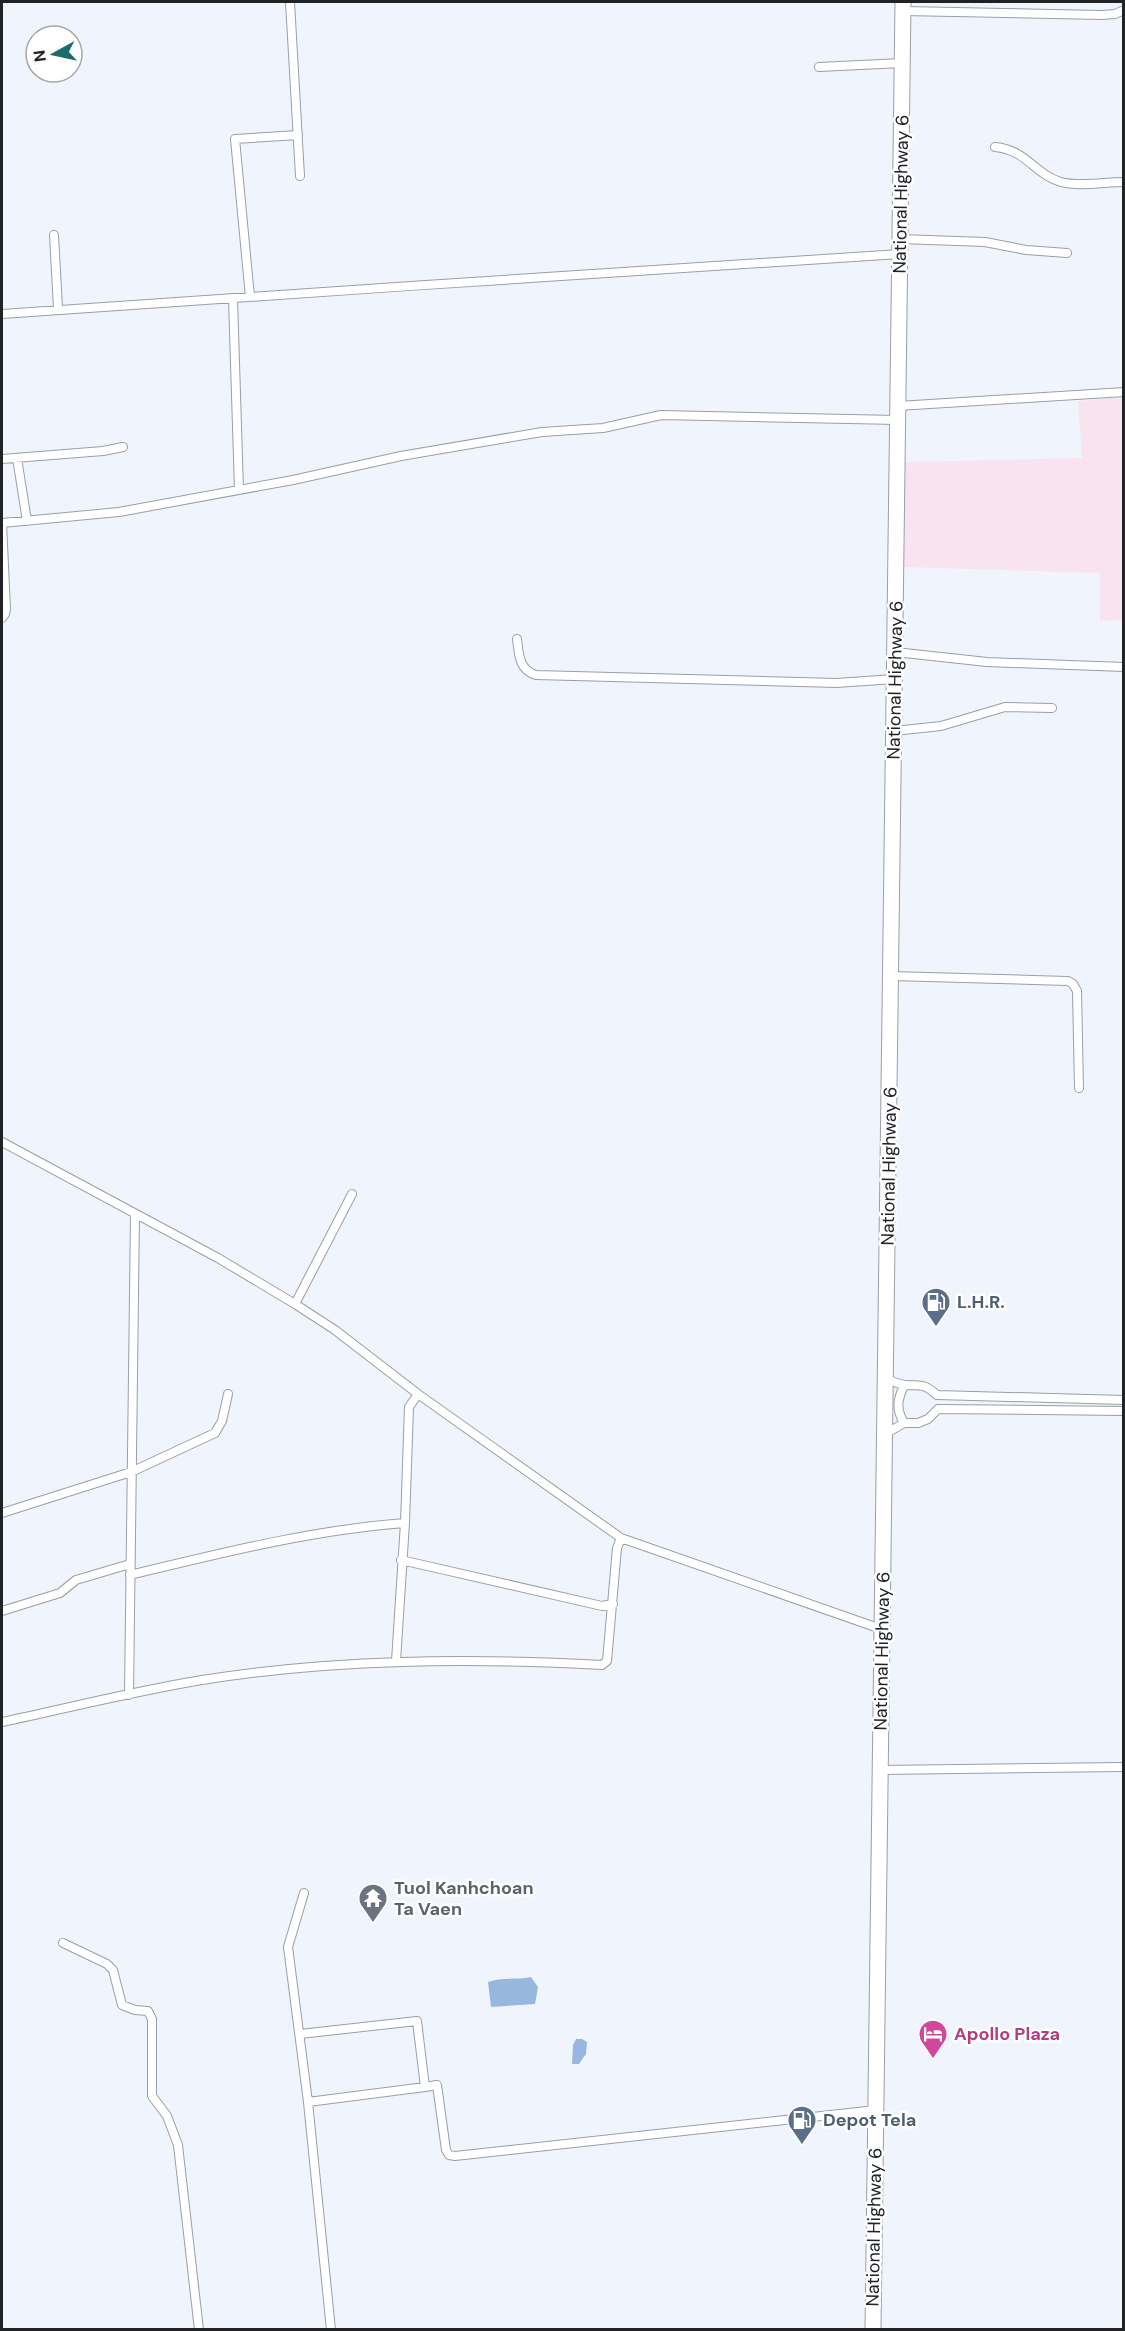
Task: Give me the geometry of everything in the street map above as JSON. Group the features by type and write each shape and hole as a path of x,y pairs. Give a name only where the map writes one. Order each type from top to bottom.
{"highway":[{"name":"National Highway 6","path":"873,2330 903,6"}],"street":[{"path":"290,2 300,176"},
{"path":"903,6 1102,15 1115,14 1124,10"},
{"path":"819,67 902,63"},
{"path":"250,297 235,139 298,135"},
{"path":"995,147 1014,151 1062,183 1124,182"},
{"path":"54,235 58,308"},
{"path":"2,314 58,308 250,297 985,242 1026,250 1067,253"},
{"path":"233,298 239,490"},
{"path":"2,618 6,609 2,523 119,512 401,456 543,432 603,428 661,415 898,413 1124,392"},
{"path":"2,459 104,452 123,447"},
{"path":"17,458 27,521"},
{"path":"517,639 519,659 524,669 536,675 836,683 895,680"},
{"path":"895,652 987,662 1124,667"},
{"path":"894,731 941,726 1005,707 1052,708"},
{"path":"891,976 1068,981 1077,991 1079,1088"},
{"path":"2,1142 218,1258 295,1304 621,1538 881,1629"},
{"path":"295,1304 352,1194"},
{"path":"129,1695 135,1214"},
{"path":"886,1379 904,1386 917,1384 930,1389 937,1395 1124,1400"},
{"path":"904,1386 897,1399 898,1413 904,1423"},
{"path":"2,1513 131,1472 215,1433 222,1421 228,1394"},
{"path":"396,1661 405,1523 409,1407 418,1394"},
{"path":"885,1434 904,1423 918,1423 928,1419 938,1410 1124,1411"},
{"path":"130,1575 253,1546 360,1527 405,1523"},
{"path":"2,1722 201,1680 271,1671 396,1661 507,1660 602,1665 607,1661 617,1548 621,1538"},
{"path":"401,1560 602,1606 613,1604"},
{"path":"2,1611 60,1593 76,1580 130,1564"},
{"path":"880,1770 1124,1767"},
{"path":"304,1893 288,1947 308,2102 331,2330"},
{"path":"63,1943 107,1964 113,1970 122,2005 135,2010 148,2011 152,2019 152,2096 167,2116 178,2145 199,2330"},
{"path":"300,2034 417,2021 425,2087"},
{"path":"308,2102 437,2085 446,2150 449,2155 455,2156 876,2109"}],"shaded area":[{"path":"1123,397 1123,620 1100,621 1100,573 902,567 904,462 1082,458 1078,401"}],"water":[{"path":"531,1977 538,1987 535,2004 491,2007 488,1982"},
{"path":"576,2039 587,2042 586,2054 579,2064 572,2064 573,2045"}],"place":[{"name":"L.H.R.","path":"936,1328"},
{"name":"Tuol Kanhchoan Ta Vaen","path":"373,1924"},
{"name":"Apollo Plaza","path":"933,2060"},
{"name":"Depot Tela","path":"802,2146"}]}
